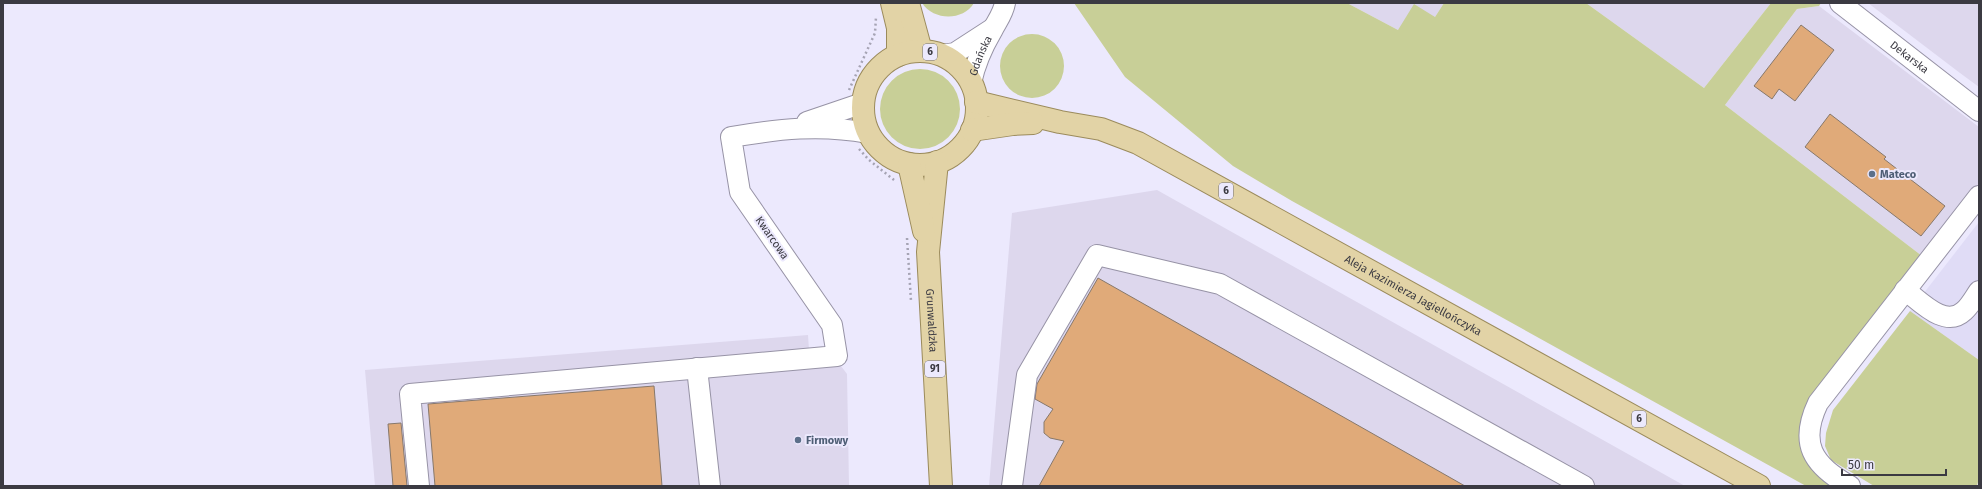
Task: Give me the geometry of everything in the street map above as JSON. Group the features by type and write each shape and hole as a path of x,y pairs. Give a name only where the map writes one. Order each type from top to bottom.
{"main road":[{"path":"908,3 931,53"},
{"path":"884,7 898,28 898,55"},
{"name":"6","path":"931,53 960,67 974,93 976,116 972,130 964,144 956,151 937,162 923,165 909,164 896,160 885,153 876,144 862,139 864,118 856,97 866,88 874,74 885,63 898,55 931,53"},
{"name":"Aleja Kazimierza Jagiellończyka","path":"974,93 1060,122 1101,129 1138,142 1759,486"},
{"name":"Aleja Kazimierza Jagiellończyka","path":"972,130 1013,124 1060,122"},
{"name":"Grunwaldzka","path":"937,162 928,252 941,486"},
{"name":"Grunwaldzka","path":"909,164 928,252"}],"street":[{"name":"Gdańska","path":"974,93 974,66 992,29 1000,19 1006,3"},
{"name":"Dekarska","path":"1840,3 1979,111"},
{"name":"Gdańska","path":"931,53 955,53 992,29"},
{"name":"Kwarcowa","path":"790,128 843,111 856,97"},
{"name":"Kwarcowa","path":"697,368 837,356 832,325 740,192 731,137 790,128 846,128 862,139"},
{"path":"1850,486 1825,469 1810,448 1809,426 1818,402 1979,196"},
{"path":"1012,486 1026,375 1097,255 1220,284 1584,486"},
{"path":"1905,290 1929,308 1946,318 1952,318 1964,311 1979,291"},
{"path":"419,486 410,394 697,368 710,486"}],"path":[{"path":"856,97 877,25 884,7"},
{"path":"862,139 869,160 897,185"},
{"path":"907,233 912,304"}],"shaded area":[{"path":"1347,3 1444,3 1435,17 1398,30"},
{"path":"1586,3 1771,3 1704,88"},
{"path":"1868,3 1979,3 1979,87 1960,73"},
{"path":"1819,6 1979,127 1979,183 1922,256 1725,105 1797,9"},
{"path":"1157,190 1685,486 989,486 1012,213"},
{"path":"1979,222 1979,360 1910,311"},
{"path":"808,335 810,365 816,368 841,366 847,374 849,486 375,486 365,370"}],"green space":[{"path":"922,3 974,3 969,9 956,16 941,16 927,9"},
{"path":"1074,3 1347,3 1398,30 1414,4 1435,17 1444,3 1586,3 1704,88 1771,3 1821,3 1819,6 1797,9 1725,105 1922,256 1813,399 1801,422 1799,436 1806,456 1838,486 1806,486 1292,201 1233,166 1125,77"},
{"path":"1032,34 1050,40 1058,48 1064,66 1058,84 1050,92 1032,98 1014,92 1006,84 1000,66 1006,48 1014,40"},
{"path":"920,69 935,72 948,81 957,94 960,109 957,124 948,137 935,146 920,149 905,146 892,137 883,124 880,109 883,94 892,81 905,72"},
{"path":"1910,311 1979,360 1979,478 1977,486 1874,486 1831,460 1825,446 1826,433 1833,410"}],"building":[{"path":"1801,25 1834,50 1795,101 1779,89 1772,99 1754,86"},
{"name":"Mateco","path":"1830,114 1886,157 1884,159 1945,206 1921,236 1805,147"},
{"path":"1098,278 1465,486 1039,486 1064,441 1050,438 1044,433 1044,422 1053,409 1035,399 1037,384"},
{"path":"654,386 662,486 435,486 428,404"},
{"path":"401,423 407,486 393,486 388,424"}],"place":[{"name":"Mateco","path":"1872,174"},
{"name":"Firmowy","path":"798,440"}]}
